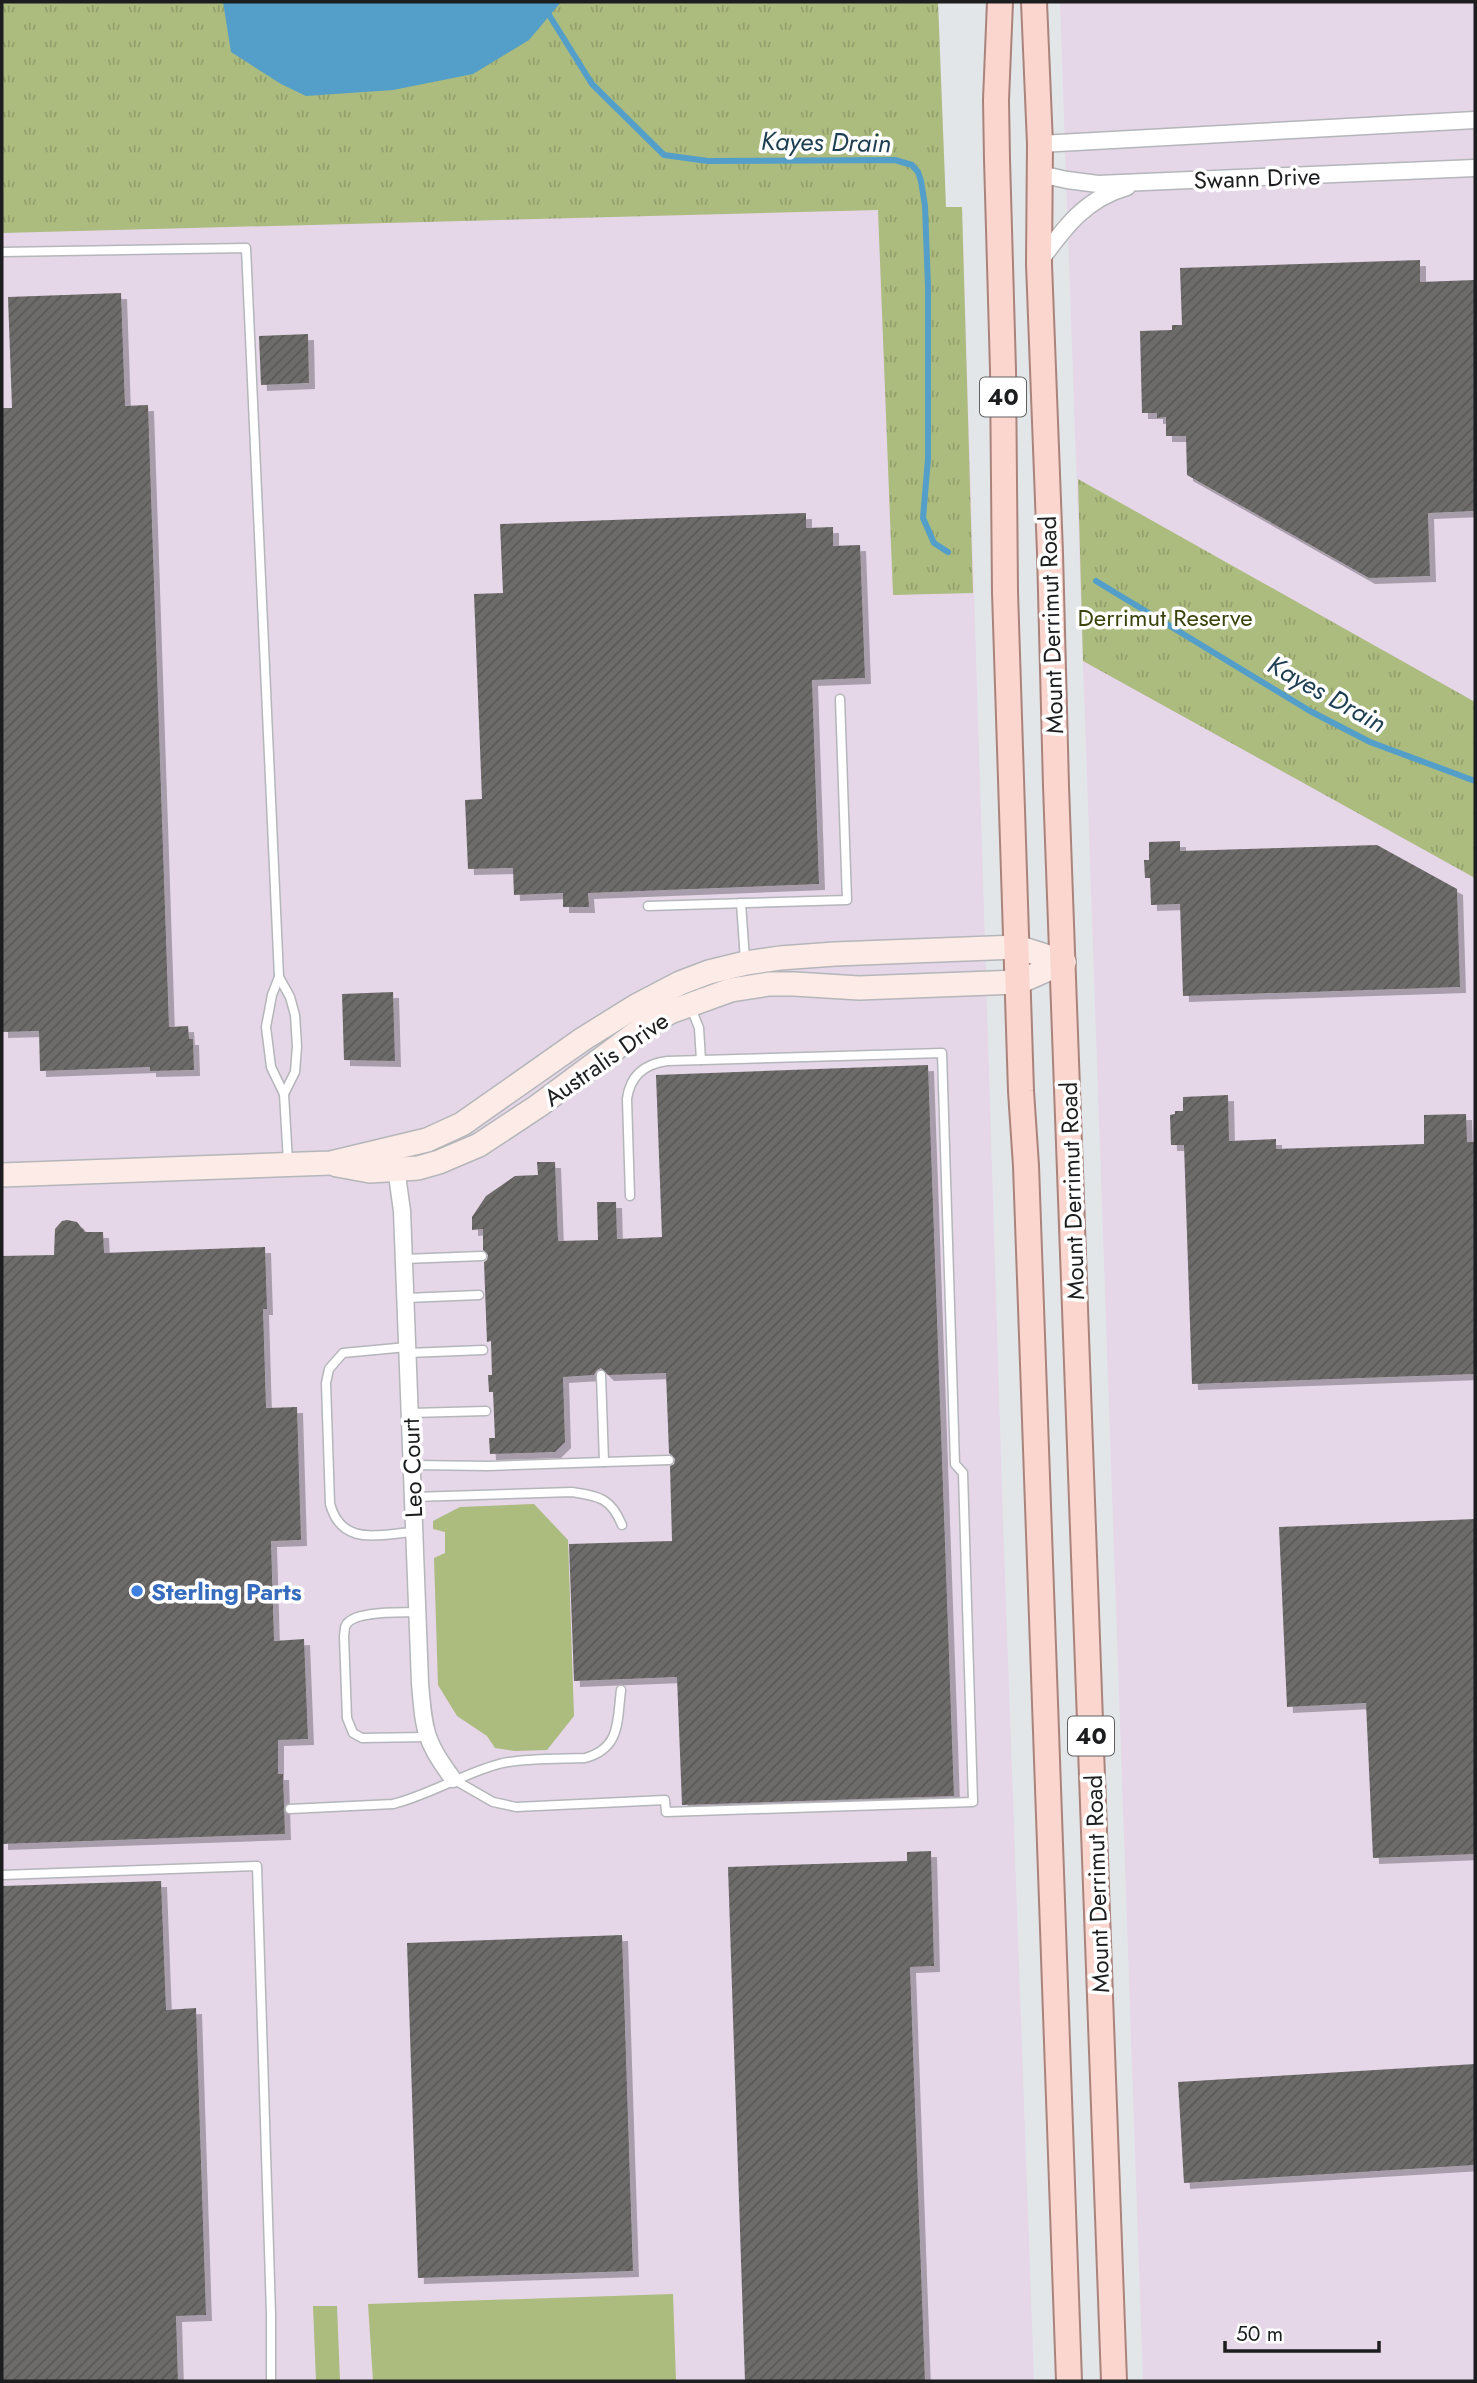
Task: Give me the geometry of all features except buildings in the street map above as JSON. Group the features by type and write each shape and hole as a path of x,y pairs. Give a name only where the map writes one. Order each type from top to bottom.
{"main road":[{"name":"Mount Derrimut Road","path":"1000,2 997,159 1003,369 1005,592 1069,2381"},
{"name":"Mount Derrimut Road","path":"1034,2 1040,144 1039,264 1056,786 1114,2381"},
{"path":"997,159 1040,144"},
{"path":"997,159 1040,174"}],"street":[{"name":"Swann Drive","path":"1040,144 1475,120"},
{"name":"Swann Drive","path":"1040,174 1098,184 1475,168"},
{"path":"1039,264 1064,227 1080,210 1115,191 1147,183"},
{"name":"Australis Drive","path":"395,1159 427,1140 462,1125 583,1039 636,1006 680,983 709,972 780,958 1017,947 1064,962"},
{"path":"1018,982 1064,962"},
{"name":"Australis Drive","path":"2,1175 395,1159 439,1162 479,1145 538,1106 643,1028 670,1012 731,990 794,984 859,988 1018,982"},
{"name":"Leo Court","path":"395,1159 402,1211 406,1298 419,1683 424,1729 434,1754 453,1779"}],"lane":[{"path":"2,252 246,248 279,977 272,995 266,1027 271,1067 284,1094 288,1165"},
{"path":"648,906 847,900 840,699"},
{"path":"741,903 742,939 750,987"},
{"path":"279,977 290,997 295,1015 297,1046 295,1072 284,1094"},
{"path":"680,983 698,1028 701,1060"},
{"path":"453,1779 493,1802 516,1807 665,1800 666,1812 973,1802 963,1474 955,1464 942,1052 657,1062 641,1070 628,1089 630,1196"},
{"path":"404,1259 482,1256"},
{"path":"406,1298 480,1295"},
{"path":"415,1532 354,1534 341,1528 334,1517 330,1504 326,1383 329,1369 343,1353 353,1350 483,1350"},
{"path":"601,1375 604,1462"},
{"path":"411,1413 486,1411"},
{"path":"412,1465 488,1466 669,1460"},
{"path":"413,1497 572,1492 597,1496 610,1503 622,1525"},
{"path":"417,1612 369,1614 352,1619 346,1624 344,1636 347,1718 354,1733 362,1738 428,1737"},
{"path":"290,1809 393,1804 501,1763 585,1758 598,1754 609,1745 616,1732 621,1690"},
{"path":"2,1875 257,1866 271,2301 271,2381"}],"shaded area":[{"path":"2,2 938,2 946,207 962,207 1003,1523 1034,2381 2,2381"},
{"path":"1060,2 1475,2 1475,2381 1143,2381"}],"green space":[{"path":"2,2 938,2 946,207 962,207 973,593 893,595 878,210 2,233"},
{"name":"Derrimut Reserve","path":"1078,479 1475,702 1475,878 1083,661"},
{"path":"534,1504 568,1540 574,1716 547,1750 515,1751 495,1748 487,1736 457,1716 438,1685 434,1558 445,1553 445,1532 433,1529 433,1521 460,1507"},
{"path":"673,2294 676,2381 373,2381 368,2304"},
{"path":"313,2306 337,2306 340,2381 316,2381"}],"water":[{"path":"223,2 561,2 529,40 473,74 393,90 306,96 281,84 231,52"}],"waterway":[{"name":"Kayes Drain","path":"541,2 592,84 664,155 708,161 895,160 912,165 918,172 925,206 928,287 928,459 923,518 934,543 948,552"},
{"name":"Kayes Drain","path":"1096,581 1310,711 1370,742 1475,781"}],"place":[{"name":"Sterling Parts","path":"137,1591"}]}
